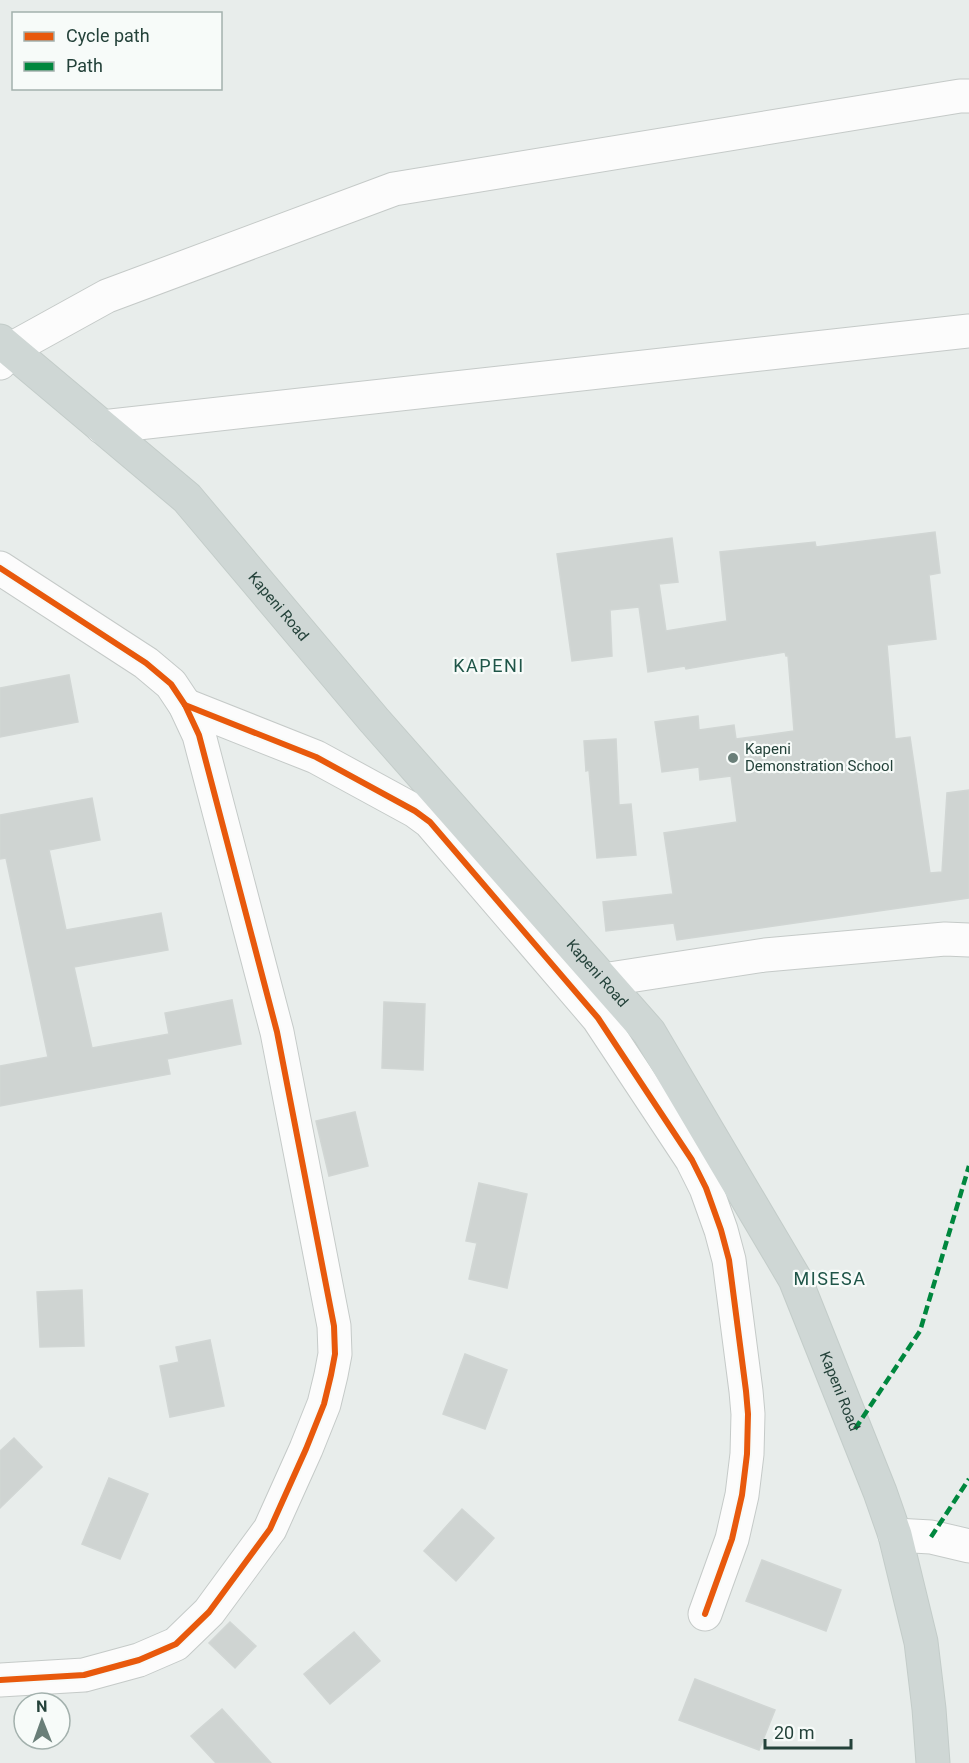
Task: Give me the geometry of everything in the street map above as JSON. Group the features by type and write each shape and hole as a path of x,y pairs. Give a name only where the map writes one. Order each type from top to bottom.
{"main road":[{"name":"Kapeni Road","path":"4,351 102,427 187,498 374,720 649,1032 795,1279 880,1492 896,1535 921,1642 931,1720 933,1763"}],"street":[{"path":"4,351 107,296 394,189 742,130 969,96"},
{"path":"102,427 969,331"},
{"path":"0,568 146,663 171,684 185,705 199,735 277,1032 334,1326 335,1353 324,1404 270,1529 209,1612 176,1644 139,1660 84,1675 0,1680"},
{"path":"185,705 316,757 415,811 430,822 598,1018 692,1160 706,1188 729,1260 748,1414 742,1495 732,1539 705,1614"},
{"path":"603,980 765,955 945,939 969,940"},
{"path":"896,1535 931,1537 969,1546"}],"building":[{"path":"935,532 940,573 929,575 936,639 887,645 895,739 910,737 930,873 942,872 947,793 969,790 969,898 677,940 674,923 606,931 603,902 673,894 664,833 737,822 731,776 700,780 699,767 662,772 655,722 698,716 699,730 734,725 736,739 794,731 788,656 785,652 686,669 685,666 648,672 639,607 610,610 612,656 572,661 557,554 672,538 678,582 659,584 666,631 727,621 720,552 815,542 816,547"},
{"path":"69,675 78,722 0,737 0,688"},
{"path":"616,739 619,805 631,804 636,855 597,858 584,741"},
{"path":"92,798 100,840 49,850 66,930 161,913 168,950 74,967 92,1048 169,1034 165,1013 232,1000 241,1044 167,1059 170,1074 0,1106 0,1066 48,1057 6,858 0,859 0,815"},
{"path":"384,1002 425,1004 423,1070 382,1068"},
{"path":"355,1112 368,1166 329,1176 316,1121"},
{"path":"479,1183 527,1194 507,1288 469,1279 477,1243 466,1241"},
{"path":"82,1290 84,1346 40,1347 37,1292"},
{"path":"210,1340 224,1406 170,1417 160,1366 179,1362 176,1347"},
{"path":"465,1354 507,1370 485,1429 443,1414"},
{"path":"14,1438 42,1467 0,1508 0,1451"},
{"path":"109,1478 148,1494 120,1559 82,1544"},
{"path":"462,1509 494,1538 456,1581 424,1551"},
{"path":"762,1560 841,1590 826,1631 746,1601"},
{"path":"230,1622 256,1646 235,1668 209,1643"},
{"path":"354,1632 380,1661 330,1704 304,1674"},
{"path":"695,1679 775,1710 759,1750 679,1720"},
{"path":"222,1709 271,1763 216,1763 191,1736"}],"marked path":[{"path":"855,1429 920,1331 969,1166"},
{"path":"931,1537 969,1479"}],"cycle path":[{"path":"0,568 146,663 171,684 185,705 199,735 277,1032 334,1326 335,1354 324,1404 270,1529 209,1612 176,1644 139,1660 84,1675 0,1680"},
{"path":"185,705 316,757 415,811 430,822 598,1018 692,1160 706,1188 729,1260 748,1414 747,1454 742,1495 732,1539 705,1614"}],"place":[{"name":"Kapeni Demonstration School","path":"733,758"}],"district":[{"name":"KAPENI","path":"489,666"},
{"name":"MISESA","path":"830,1279"}]}
